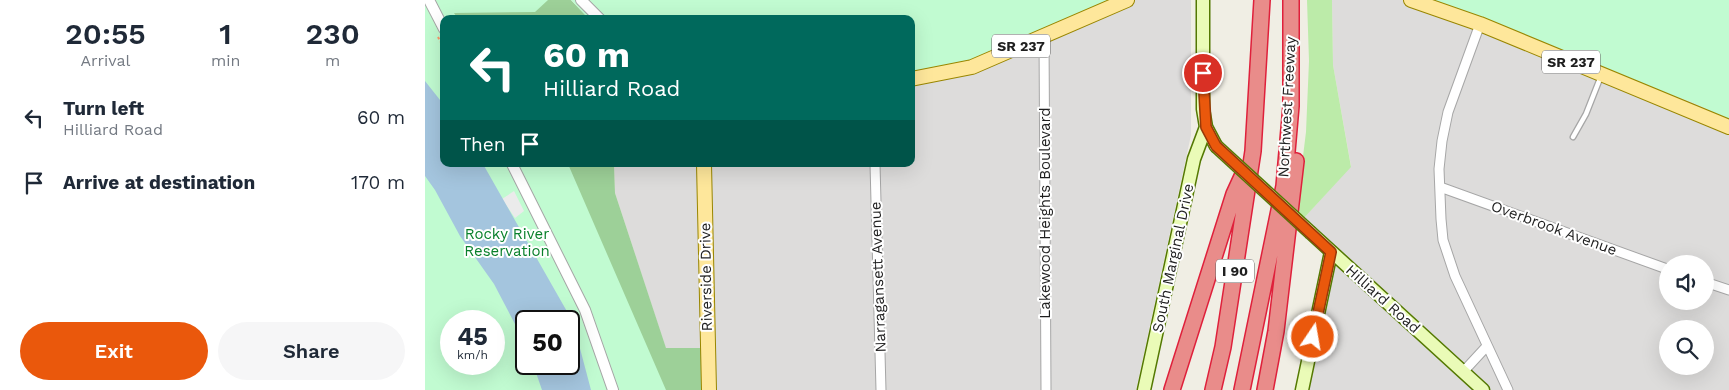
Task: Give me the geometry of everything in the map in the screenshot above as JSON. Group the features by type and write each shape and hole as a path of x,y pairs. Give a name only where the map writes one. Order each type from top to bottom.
{"highway":[{"name":"Northwest Freeway","path":"1213,390 1223,346 1253,151 1261,0"},
{"name":"Northwest Freeway","path":"1242,390 1284,186 1291,106 1291,0"},
{"path":"1265,390 1276,331 1295,187 1300,116 1295,0"},
{"path":"1172,390 1235,194 1253,151"}],"main road":[{"name":"SR 237","path":"915,78 971,67 1127,0"},
{"name":"Hilliard Road","path":"1203,0 1203,109 1206,127 1216,146 1483,390"},
{"name":"SR 237","path":"1411,0 1480,24 1729,127"},
{"name":"South Marginal Drive","path":"1144,390 1194,159 1206,127"},
{"name":"Riverside Drive","path":"704,167 709,390"},
{"path":"1302,390 1331,252"}],"street":[{"path":"429,0 440,21"},
{"path":"581,0 595,15"},
{"path":"1480,24 1447,112 1442,140 1440,188 1443,240 1455,276 1508,390"},
{"name":"Lakewood Heights Boulevard","path":"1044,36 1046,390"},
{"path":"514,167 585,310 613,390"},
{"name":"Narragansett Avenue","path":"875,167 881,390"},
{"name":"Overbrook Avenue","path":"1440,188 1659,266"},
{"path":"1714,285 1729,290"},
{"path":"1463,372 1487,346"}],"lane":[{"path":"1573,137 1586,114 1601,74"}],"shaded area":[{"path":"1122,0 1191,0 1191,135 1136,390 708,390 666,349 615,193 614,167 915,167 915,74"},
{"path":"1332,0 1408,0 1709,110 1729,123 1729,390 1305,390 1326,292 1339,254 1303,219 1351,166 1333,65"},
{"path":"514,191 524,211 515,218 502,199"}],"green space":[{"path":"425,0 571,0 585,15 440,15"},
{"name":"Rocky River Reservation","path":"425,0 548,0 535,12 454,13 455,15 440,15 440,167 569,167 666,390 425,390"},
{"path":"571,0 1121,0 972,70 915,75 915,15 585,15"},
{"path":"1307,0 1332,0 1333,65 1351,167 1303,219 1296,213 1306,132 1309,61"},
{"path":"1407,0 1729,0 1729,123 1709,110 1691,102"},
{"path":"485,167 614,167 615,193 666,348 705,348 709,390 591,390 580,348 580,310 566,310"}],"water":[{"path":"425,81 440,100 440,167 485,167 566,310 515,310 515,324 494,284 460,236 435,190 425,176"},
{"path":"580,348 591,390 542,390 537,375 580,375"}],"route":[{"path":"1203,73 1203,109 1206,127 1216,146 1226,158 1331,252 1313,337"}]}
